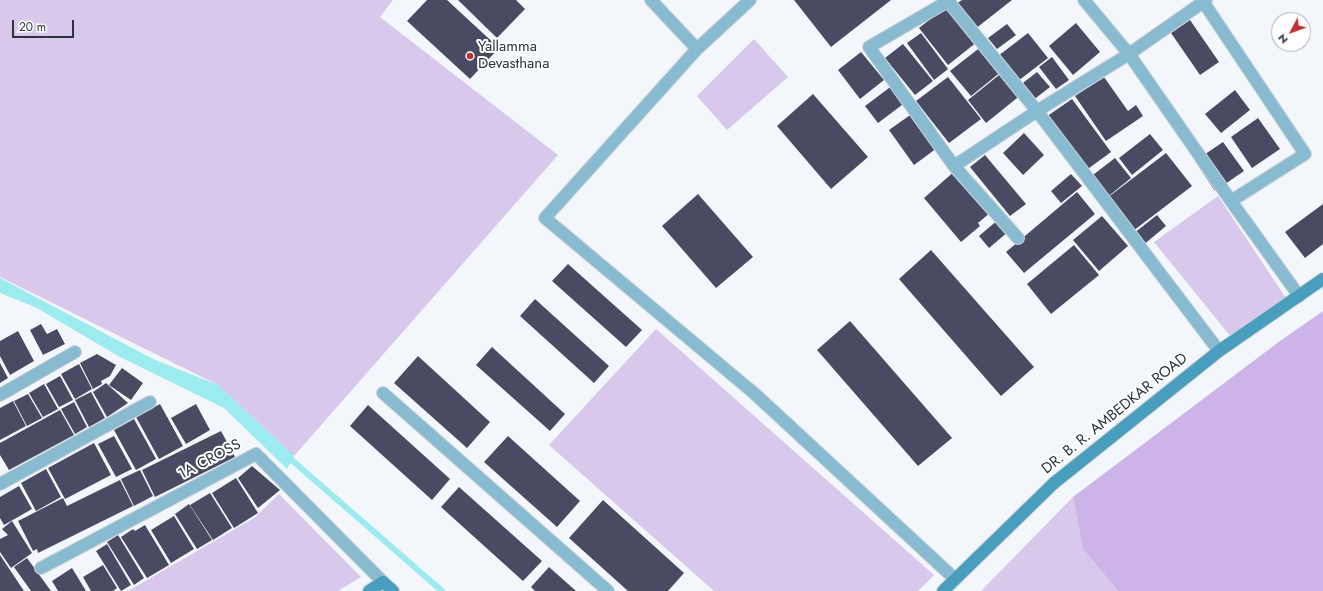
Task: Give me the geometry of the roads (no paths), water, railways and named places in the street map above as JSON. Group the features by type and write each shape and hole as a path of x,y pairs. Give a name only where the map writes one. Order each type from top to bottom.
{"street":[{"path":"651,0 698,49"},
{"path":"750,0 698,49 545,218 755,394 955,579"},
{"path":"1084,0 1129,54 1231,201 1300,296"},
{"path":"1018,238 954,166 869,47 949,1 1037,111 1219,351"},
{"path":"954,166 1037,111 1129,54 1204,1 1306,154 1231,201"},
{"name":"DR. B. R. AMBEDKAR ROAD","path":"943,591 1054,482 1219,351 1323,280"},
{"path":"0,395 75,352"},
{"path":"384,393 608,591"},
{"path":"0,484 150,402"},
{"name":"1A CROSS","path":"42,568 256,454 383,582"},
{"path":"369,591 383,582 393,591"}],"water":[{"path":"0,278 153,359 218,385 294,456 287,469 224,408 120,357 35,307 0,293"}],"waterway":[{"path":"286,455 442,591"}],"place":[{"name":"Yallamma Devasthana","path":"470,56"}]}
